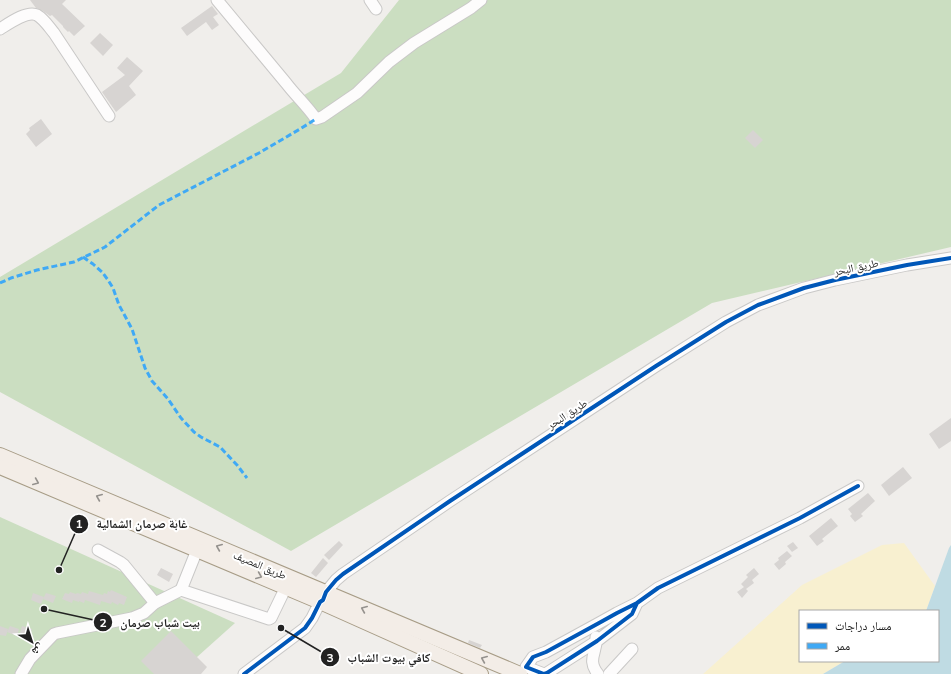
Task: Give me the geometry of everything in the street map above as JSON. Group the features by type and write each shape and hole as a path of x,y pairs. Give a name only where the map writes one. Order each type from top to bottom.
{"main road":[{"name":"طريق المصيف","path":"0,455 323,597 520,674"},
{"name":"طريق المصيف","path":"0,466 286,588 323,597 476,673"}],"street":[{"path":"217,0 287,85 306,105 316,119 322,117 358,93 389,62 481,0"},
{"path":"0,29 12,21 29,14 36,14 54,33 109,116"},
{"name":"طريق البحر","path":"244,674 305,628 323,597 343,574 450,501 732,318 758,305 804,288 907,265 951,258"},
{"path":"638,603 632,614 597,641 544,674 526,667 533,657 546,652 638,603 658,588 800,518 858,486"},
{"path":"98,550 124,565 156,603"},
{"path":"21,674 30,659 54,634 132,618 144,613 156,603 181,590 197,550"},
{"path":"181,590 269,619 271,618 286,588"},
{"path":"594,626 597,641 592,664 598,674"},
{"path":"609,674 632,649"}],"green space":[{"path":"399,0 951,0 951,247 712,303 291,551 0,392 0,277 341,73"},
{"path":"0,517 235,623 178,674 0,674"}],"sand":[{"path":"904,543 935,586 926,610 799,610 799,662 843,662 823,674 703,674 802,585 882,545"}],"water":[{"path":"951,545 951,674 823,674 843,662 939,662 939,610 926,610"}],"building":[{"path":"30,0 66,0 62,4 85,26 74,36 69,31 68,32 52,15 50,16 36,8"},
{"path":"212,6 218,14 213,17 219,25 212,30 206,22 187,36 181,28"},
{"path":"100,33 113,45 103,56 90,43"},
{"path":"127,57 143,71 129,86 136,95 116,112 102,92 125,75 117,68"},
{"path":"41,119 52,134 36,147 26,134 30,130 29,128"},
{"path":"753,130 763,140 755,148 745,138"},
{"path":"951,418 951,441 939,449 929,434"},
{"path":"903,467 912,478 889,496 881,485"},
{"path":"868,493 875,501 861,514 863,516 855,522 850,516 852,514 848,509"},
{"path":"831,518 838,526 822,539 824,541 817,546 809,536"},
{"path":"339,541 343,545 329,560 324,555"},
{"path":"793,542 798,548 792,552 787,546"},
{"path":"787,551 792,556 779,570 774,564 779,560 778,558"},
{"path":"323,558 328,563 316,577 311,573"},
{"path":"161,568 173,574 169,582 157,575"},
{"path":"754,568 759,574 752,580 754,583 746,589 748,591 742,598 737,592 744,587 741,584 748,577 746,575"},
{"path":"111,590 127,597 124,605 119,603 118,605 112,602 111,604 101,601 100,605 85,600 84,603 73,600 72,603 62,599 65,593 69,594 70,592 81,594 82,592 88,594 89,591 103,595 104,593 107,594 108,591 110,592"},
{"path":"33,593 44,597 41,604 31,600"},
{"path":"46,593 56,596 53,603 43,599"},
{"path":"0,626 8,629 6,636 0,635"},
{"path":"10,626 19,629 17,636 7,632"},
{"path":"22,626 32,629 30,636 20,633"},
{"path":"171,631 207,667 201,674 154,674 141,661"},
{"path":"469,640 482,645 480,648 468,643"}],"marked path":[{"path":"0,283 37,270 74,262 105,247 159,205 259,153 316,119"},
{"path":"83,257 102,272 113,288 119,305 132,329 145,368 152,381 194,432 220,447 247,478"}],"cycle path":[{"path":"244,674 305,628 320,602 323,600 326,592 343,574 450,501 726,322 758,305 804,288 907,265 951,258"},
{"path":"637,603 632,614 597,641 547,673 544,674 526,667 533,657 546,652 637,603 658,588 800,518 858,486"}],"place":[{"name":"غابة صرمان الشمالية","path":"59,570"},
{"name":"بيت شباب صرمان","path":"44,609"},
{"name":"كافي بيوت الشباب","path":"281,628"}]}
